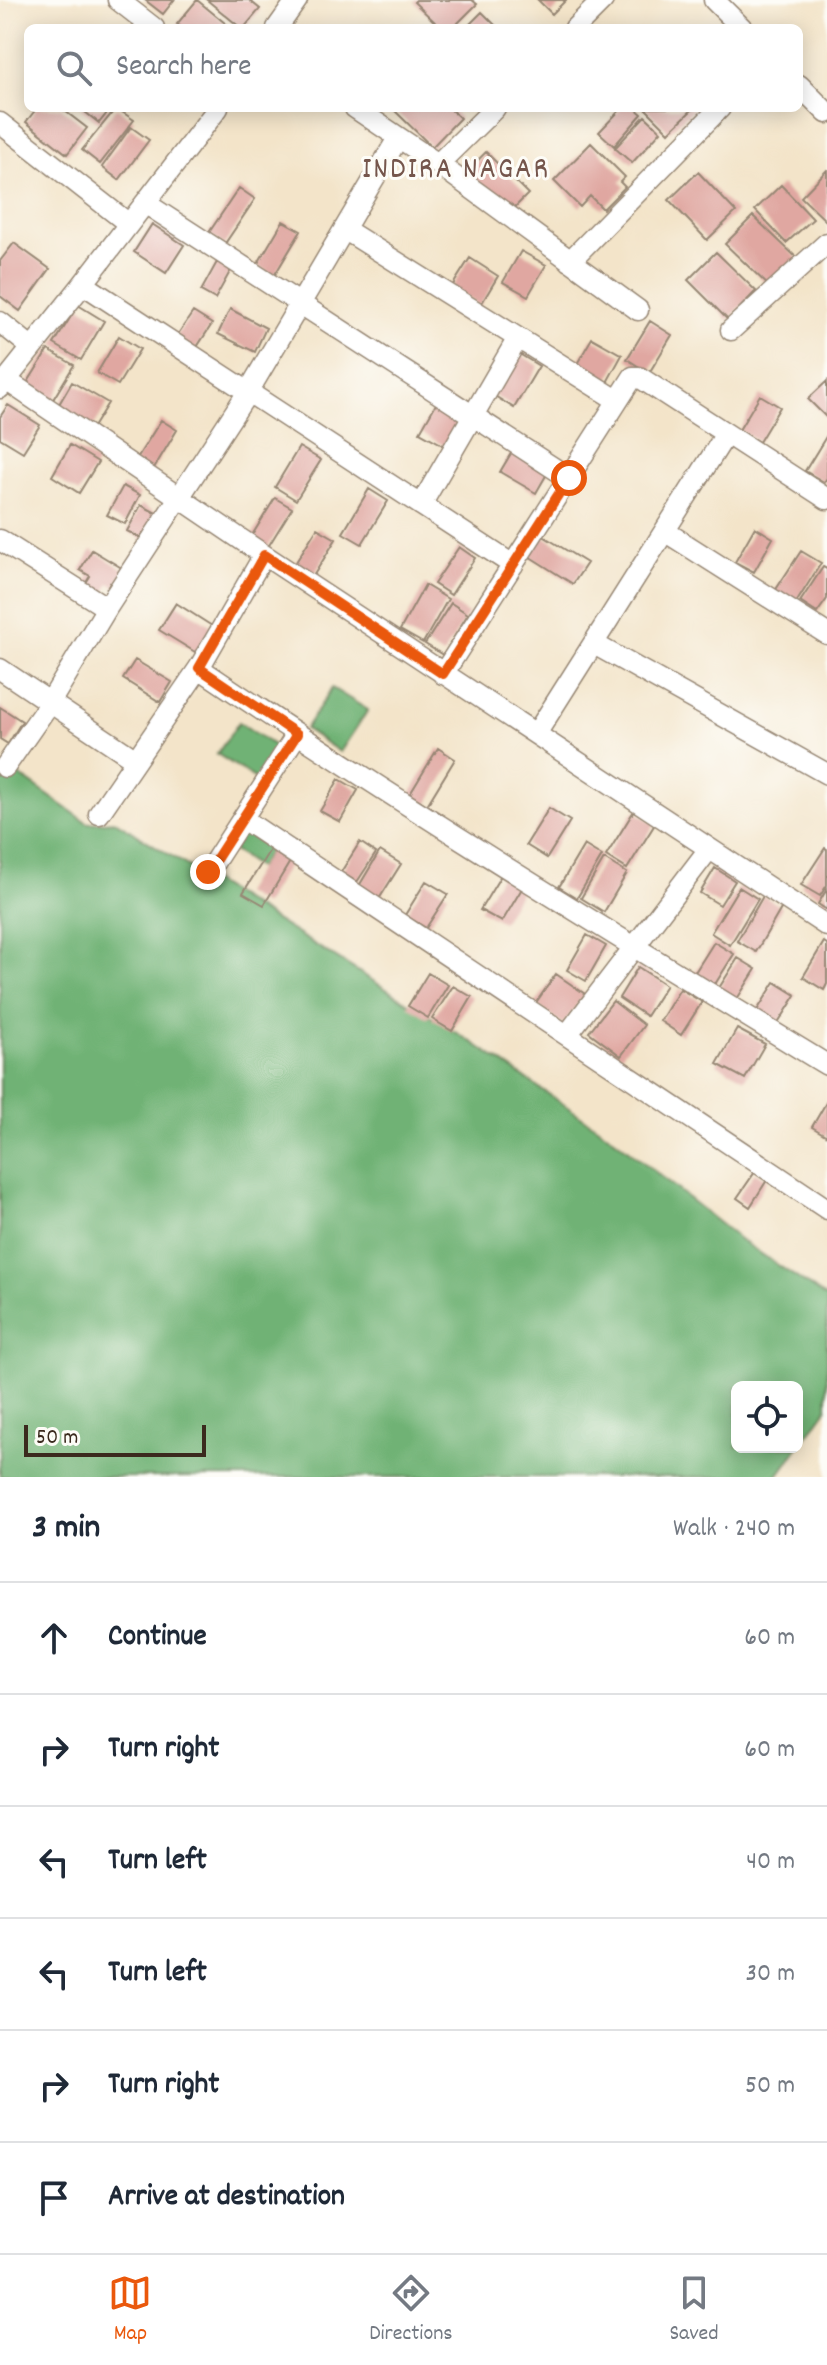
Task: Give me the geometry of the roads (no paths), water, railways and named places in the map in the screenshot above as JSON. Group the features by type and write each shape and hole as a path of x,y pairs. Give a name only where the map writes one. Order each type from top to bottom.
{"street":[{"path":"118,0 149,24"},
{"path":"280,24 297,0"},
{"path":"579,24 603,0"},
{"path":"714,0 738,24"},
{"path":"803,89 827,113"},
{"path":"215,112 3,384 827,926"},
{"path":"361,112 438,164 638,310"},
{"path":"438,164 491,112"},
{"path":"570,261 716,112"},
{"path":"0,123 129,224"},
{"path":"5,767 49,704 107,608 248,392 398,138"},
{"path":"145,203 569,478"},
{"path":"344,229 617,400"},
{"path":"731,330 827,243"},
{"path":"83,284 513,565"},
{"path":"0,322 31,347"},
{"path":"421,505 518,338"},
{"path":"443,674 629,381 639,377 827,499"},
{"path":"536,734 726,434"},
{"path":"666,532 827,634"},
{"path":"0,540 107,608"},
{"path":"99,814 199,668 264,555"},
{"path":"594,644 827,774"},
{"path":"199,668 297,734 635,948 827,1065"},
{"path":"0,669 136,760"},
{"path":"208,872 297,734"},
{"path":"243,819 827,1209"},
{"path":"567,1035 709,849"}],"district":[{"name":"INDIRA NAGAR","path":"456,171"}]}
